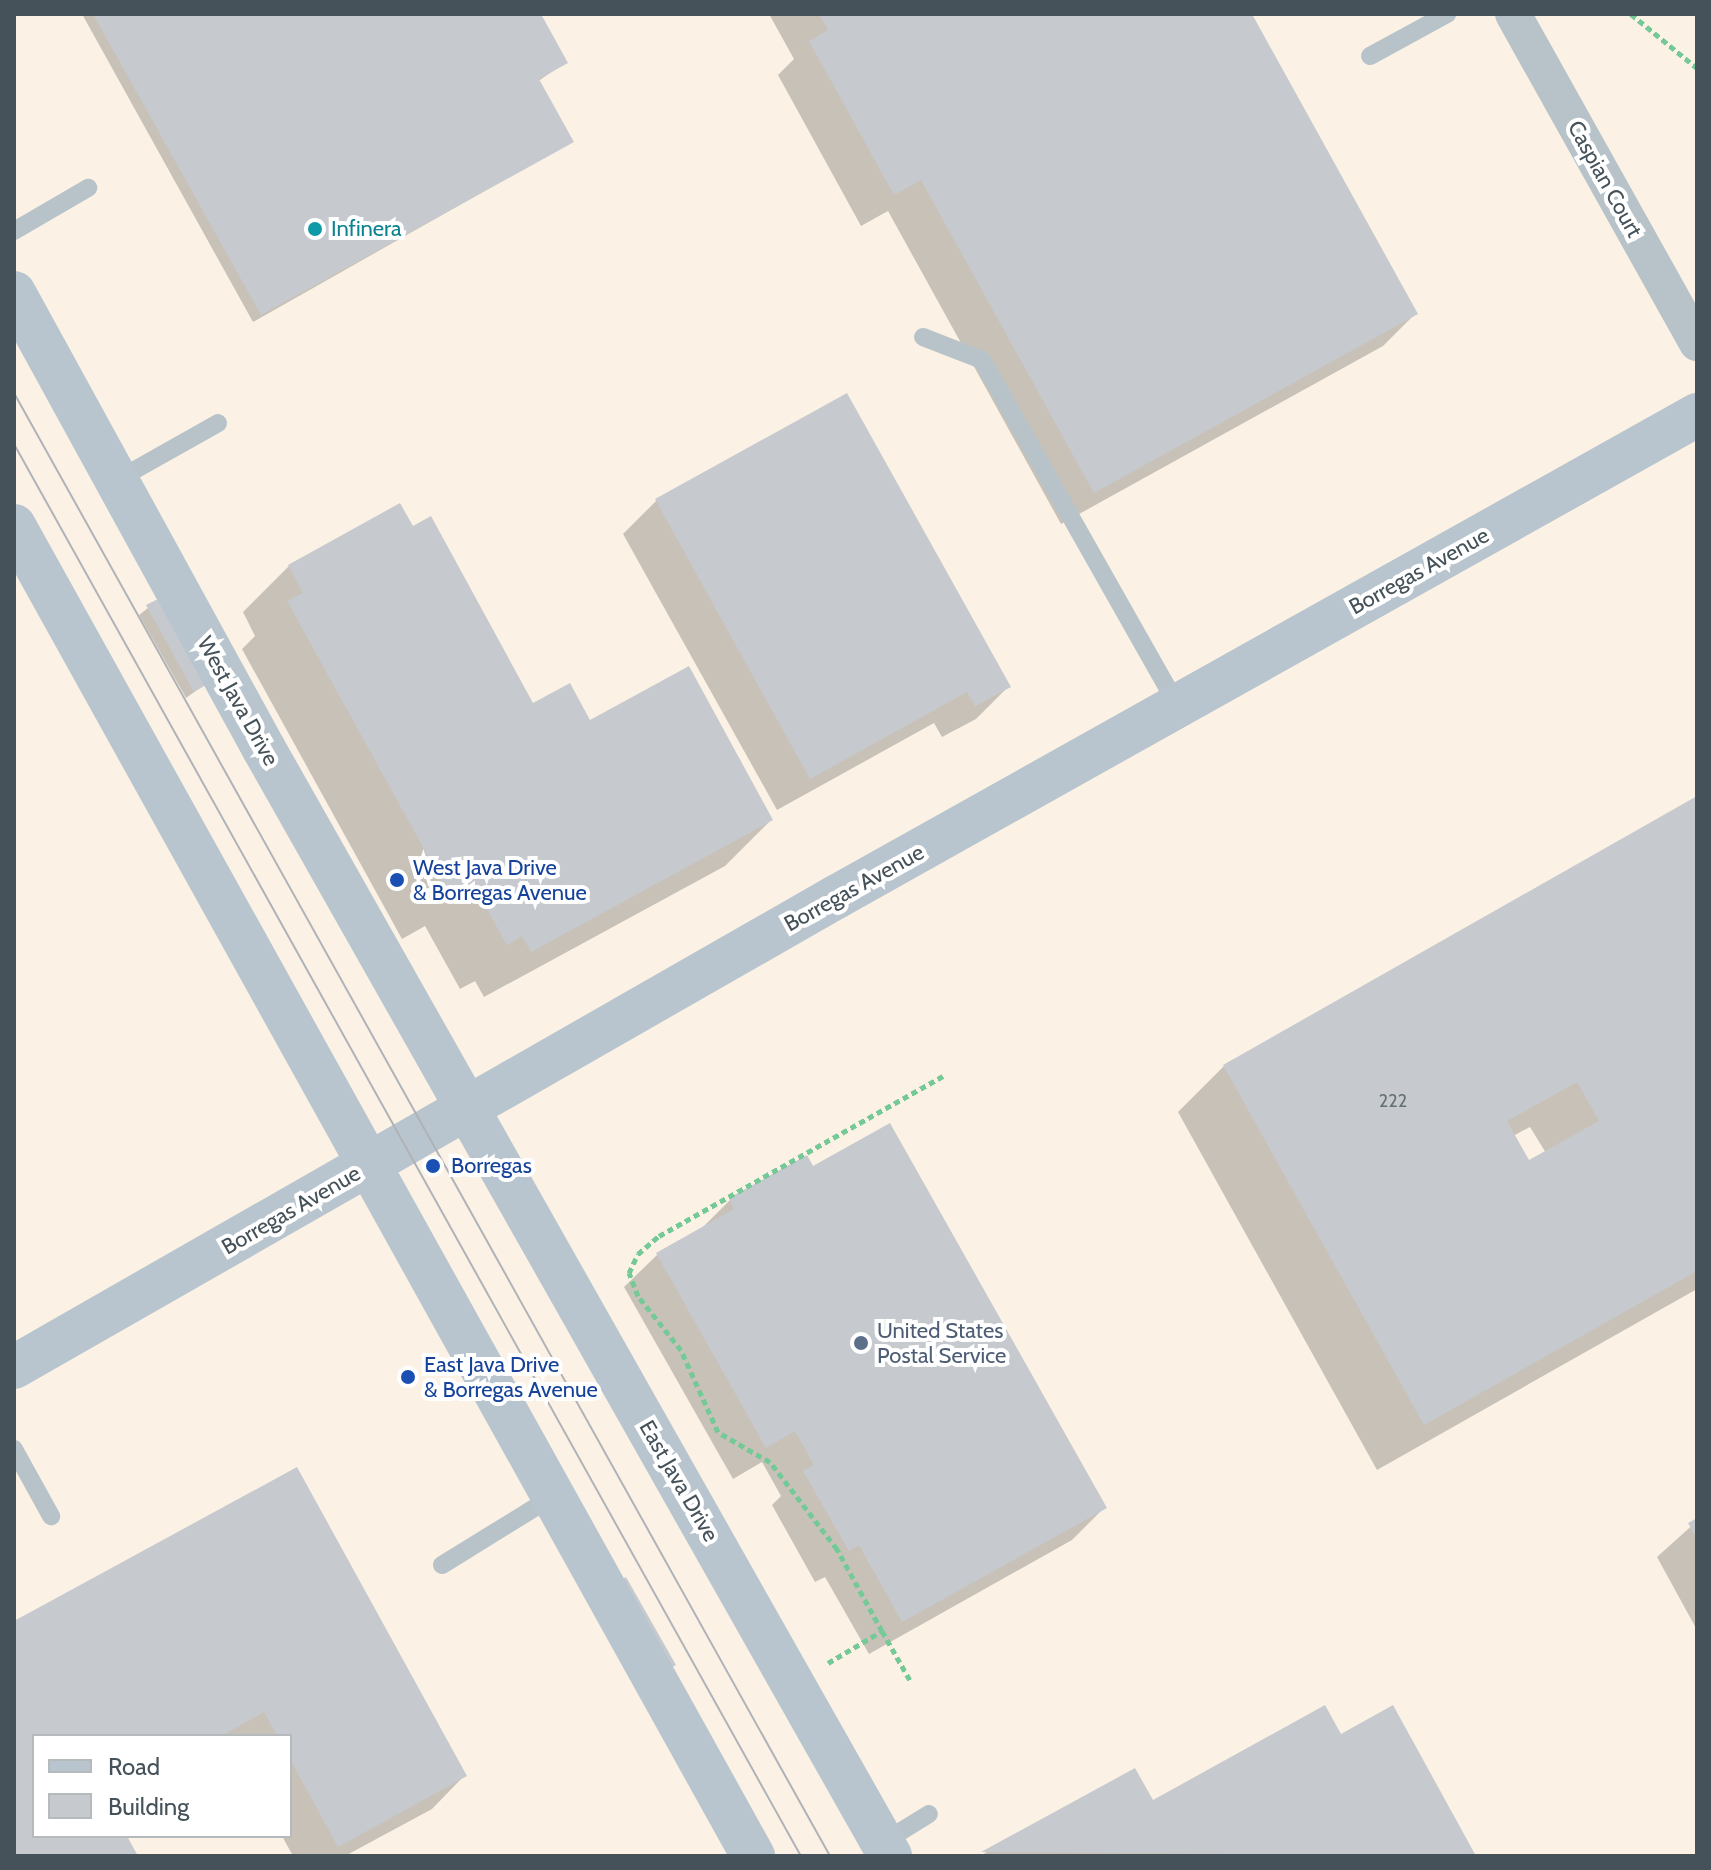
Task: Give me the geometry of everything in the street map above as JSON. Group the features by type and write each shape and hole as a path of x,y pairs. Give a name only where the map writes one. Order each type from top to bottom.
{"main road":[{"name":"West Java Drive","path":"14,293 467,1107"},
{"name":"Borregas Avenue","path":"14,1367 467,1107 1697,415"},
{"path":"15,532 753,1856"},
{"name":"East Java Drive","path":"467,1107 886,1849"}],"street":[{"name":"Caspian Court","path":"1513,14 1697,343"}],"lane":[{"path":"1370,56 1447,14"},
{"path":"14,231 88,188"},
{"path":"923,337 982,360 1178,706"},
{"path":"117,480 218,423"},
{"path":"14,1449 51,1516"},
{"path":"442,1565 552,1497"},
{"path":"886,1849 929,1814"}],"path":[{"path":"1631,14 1697,68"},
{"path":"911,1682 837,1549 770,1462 718,1432 681,1350 638,1296 629,1273 638,1254 659,1236 943,1076"},
{"path":"821,1666 882,1631"}],"shaded area":[{"path":"14,14 1697,14 1697,1856 14,1856"}],"building":[{"name":"Infinera","path":"93,14 541,14 568,63 539,79 574,142 261,315"},
{"path":"819,14 1252,14 1418,314 1094,493 921,180 894,195 809,41 828,30"},
{"path":"847,393 1011,687 975,706 967,692 810,779 655,499"},
{"path":"400,503 413,526 431,516 533,703 570,683 590,720 689,666 773,820 531,952 522,936 507,945 472,882 449,894 287,601 303,593 288,565"},
{"path":"158,599 206,685 194,692 146,605"},
{"path":"1697,796 1697,1271 1424,1425 1223,1065","holes":["1577,1082 1599,1121 1529,1160 1507,1121"]},
{"name":"United States Postal Service","path":"890,1123 1107,1508 902,1622 859,1545 849,1551 803,1471 814,1465 795,1431 766,1448 656,1253 734,1209 729,1198 807,1155 813,1166"},
{"path":"297,1467 467,1776 338,1847 292,1763 292,1734 276,1734 264,1712 225,1734 32,1734 32,1838 128,1838 138,1856 14,1856 14,1621"},
{"path":"1697,1518 1697,1539 1688,1523"},
{"path":"626,1577 676,1665 666,1671 616,1583"},
{"path":"1325,1705 1341,1734 1393,1705 1476,1856 981,1852 1135,1768 1153,1800"}],"tram line":[{"path":"14,393 830,1856"},
{"path":"14,444 801,1856"}],"place":[{"name":"Infinera","path":"315,229"},
{"name":"West Java Drive & Borregas Avenue","path":"397,880"},
{"name":"Borregas","path":"433,1166"},
{"name":"United States Postal Service","path":"861,1343"},
{"name":"East Java Drive & Borregas Avenue","path":"408,1377"}]}
